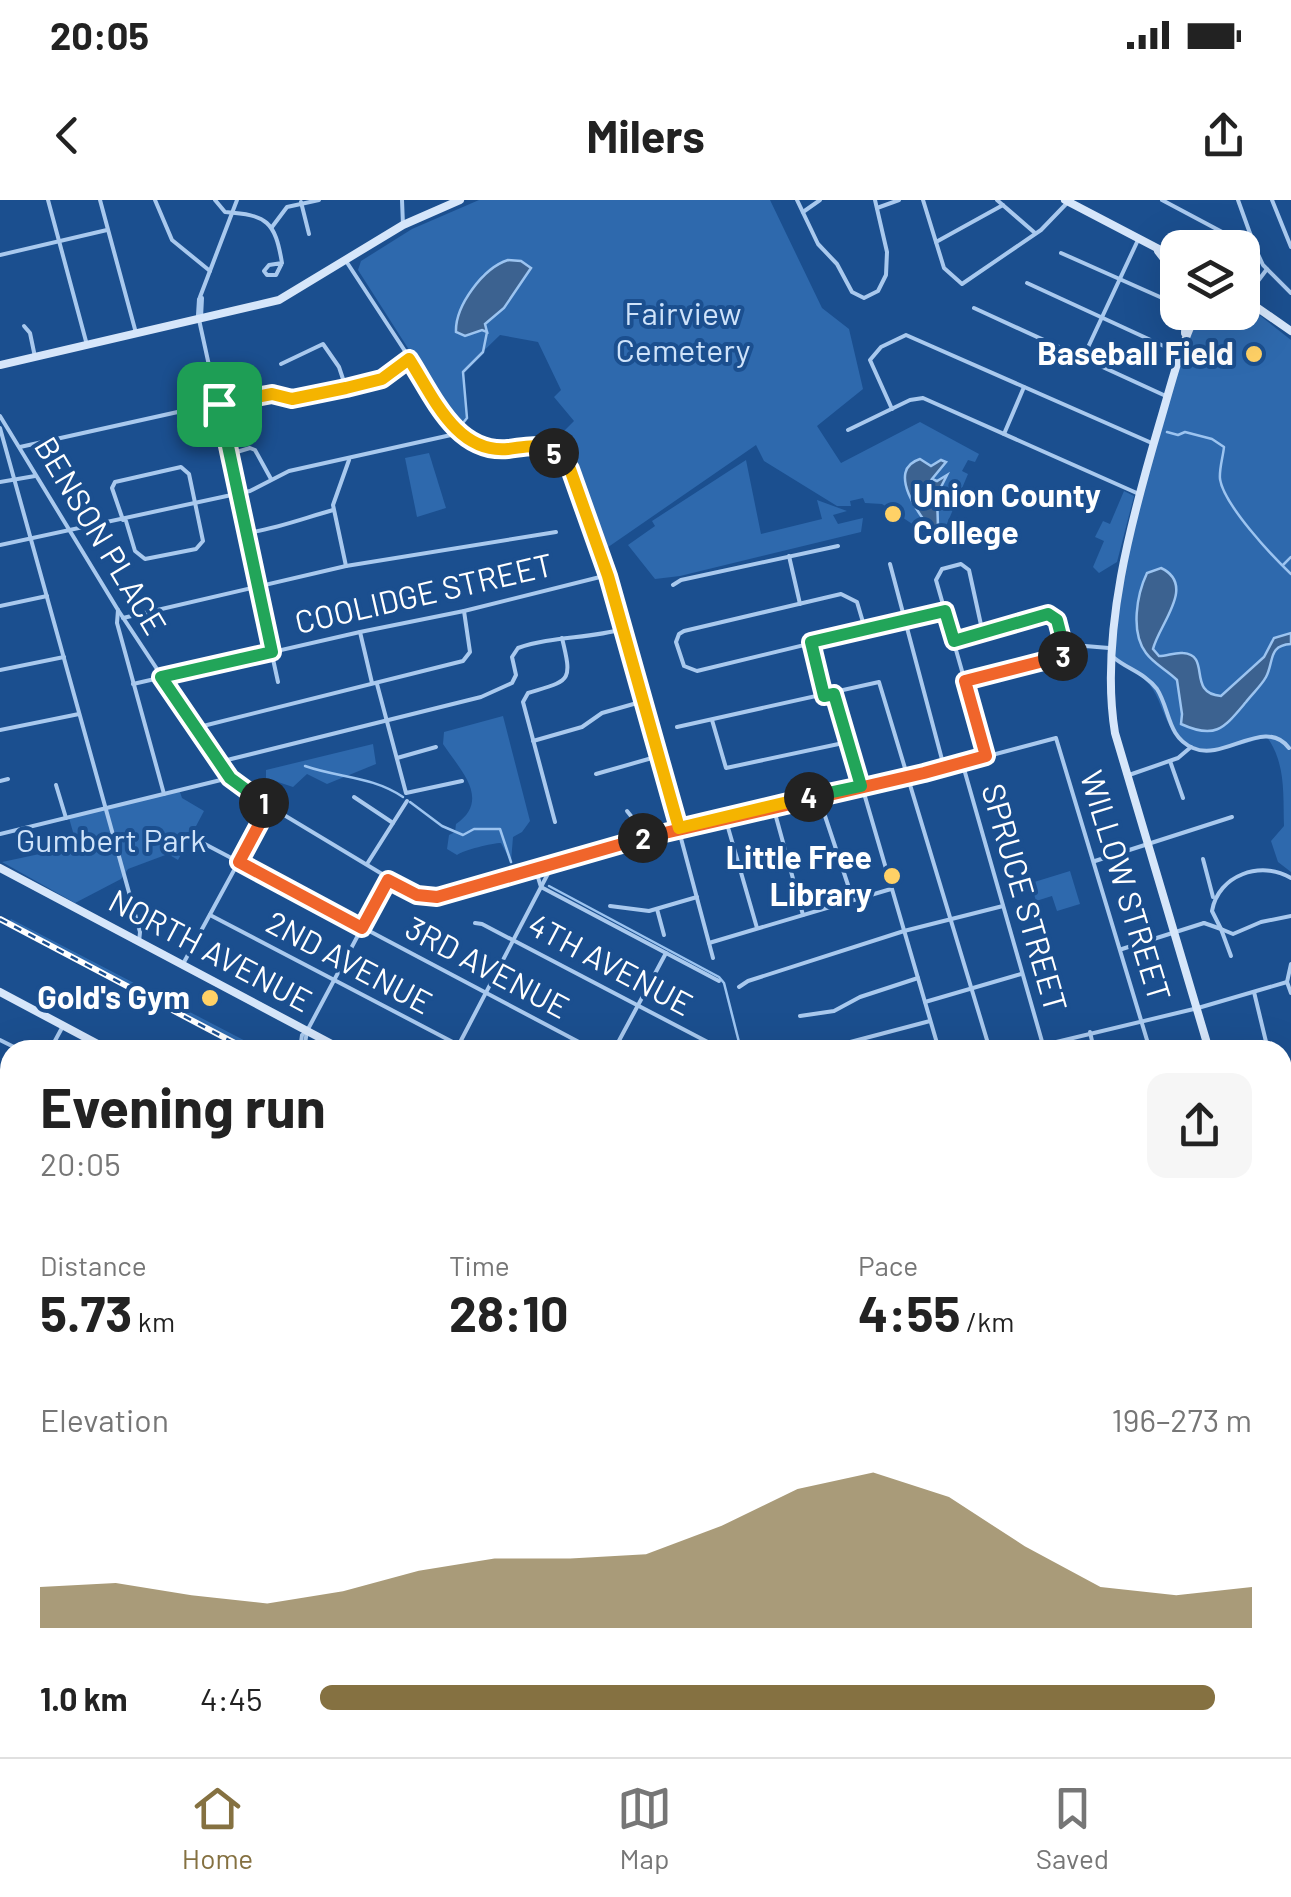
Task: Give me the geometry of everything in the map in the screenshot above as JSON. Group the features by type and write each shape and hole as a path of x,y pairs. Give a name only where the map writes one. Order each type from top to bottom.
{"street":[{"path":"48,200 87,344"},
{"path":"100,200 136,333"},
{"path":"155,200 172,240 210,271"},
{"path":"214,200 222,210 252,214 272,227 282,262"},
{"path":"184,322 201,298 237,200"},
{"path":"272,227 286,206 318,200"},
{"path":"393,231 402,200"},
{"path":"0,365 279,300 403,225 460,200"},
{"path":"797,200 818,244 838,264 852,292 867,298 876,294 888,262 874,200"},
{"path":"802,212 820,200"},
{"path":"877,208 899,200"},
{"path":"922,200 944,268 962,284 1035,234 1067,201 1160,249"},
{"path":"1162,200 1218,230"},
{"path":"1238,200 1249,230"},
{"path":"1272,200 1291,247"},
{"path":"301,202 309,234"},
{"path":"936,242 1000,202 1035,234"},
{"path":"400,214 403,225"},
{"path":"0,245 1,255 108,230"},
{"path":"1083,358 1140,238"},
{"path":"1152,244 1160,254"},
{"path":"1062,253 1160,296"},
{"path":"1260,257 1291,293"},
{"path":"346,261 460,433 490,448 548,448 570,469 625,629 712,958"},
{"path":"1260,277 1267,269"},
{"path":"1027,283 1181,354"},
{"path":"201,298 207,310 218,314"},
{"path":"201,298 201,318 278,682"},
{"path":"974,308 1168,397"},
{"path":"1260,308 1291,331"},
{"path":"24,326 30,333 35,357"},
{"path":"1185,330 1125,546 1110,702 1115,733 1206,1040"},
{"path":"1185,339 1190,330"},
{"path":"1181,354 1192,330"},
{"path":"892,408 870,360 882,347 906,335 1154,444"},
{"path":"281,364 323,344 339,366 346,388"},
{"path":"20,446 272,394 292,399 346,388 382,379 409,359"},
{"path":"1004,434 1024,386"},
{"path":"848,430 910,400 923,398 1138,494"},
{"name":"BENSON PLACE","path":"0,416 123,618 230,778"},
{"path":"0,428 123,869 140,932 139,942"},
{"path":"0,545 238,494 289,471 460,433"},
{"path":"230,454 255,450 270,480"},
{"path":"346,566 333,510 348,460"},
{"path":"181,466 189,474 203,537 196,549 145,559 135,551 124,519 112,488 118,480 181,466"},
{"path":"0,482 36,476"},
{"path":"246,533 333,510"},
{"path":"123,618 346,566 556,532"},
{"path":"673,585 681,580 838,546"},
{"path":"790,556 800,604"},
{"path":"890,564 944,767"},
{"path":"0,834 230,778 388,880 422,896 442,896 679,828 986,756 936,577 942,569 963,565 970,574 983,634"},
{"name":"COOLIDGE STREET","path":"133,684 464,612 608,576"},
{"path":"865,630 859,606 848,595 841,594 685,631 676,642 682,661 692,670 906,621 945,611"},
{"path":"0,606 47,596"},
{"path":"118,610 117,622 164,794"},
{"path":"195,728 465,660 470,652 470,636 464,612"},
{"path":"954,641 1052,615 1058,622 1066,655"},
{"path":"219,762 481,697 509,686 515,678 515,650 550,640 585,638 625,629"},
{"path":"360,632 406,793 462,781"},
{"path":"555,822 524,697 567,678 569,669 562,638"},
{"path":"811,642 824,696"},
{"path":"965,681 1066,655 1086,646 1113,652 1128,670 1149,679 1163,699 1176,736 1191,747 1218,750 1266,736 1281,740 1289,748"},
{"path":"0,670 64,657"},
{"path":"677,727 879,682 987,1040"},
{"path":"834,694 936,1040"},
{"path":"533,741 582,727 602,713 644,701"},
{"path":"0,730 80,714"},
{"path":"712,720 726,768 848,742"},
{"name":"WILLOW STREET","path":"986,756 1055,737 1147,1040"},
{"path":"396,758 436,747"},
{"path":"1129,775 1170,761 1191,747"},
{"path":"596,774 660,756"},
{"path":"1170,761 1184,798"},
{"name":"SPRUCE STREET","path":"962,762 1042,1040"},
{"path":"0,782 8,780"},
{"path":"56,784 66,818"},
{"path":"818,795 853,900"},
{"path":"354,797 393,823"},
{"path":"367,864 407,801"},
{"path":"183,965 269,806"},
{"path":"773,806 803,915"},
{"path":"627,812 638,839"},
{"path":"725,817 757,928"},
{"path":"1095,862 1232,817"},
{"name":"3RD AVENUE","path":"201,842 575,1040"},
{"path":"1202,859 1212,890 1212,911 1232,956"},
{"path":"461,1040 553,864"},
{"name":"NORTH AVENUE","path":"0,868 324,1040"},
{"path":"535,868 541,887 720,981"},
{"path":"1204,923 1222,888 1239,876 1268,871 1291,878"},
{"path":"302,1040 388,880"},
{"path":"709,943 891,889"},
{"path":"610,906 657,909 697,897"},
{"path":"738,988 748,980 904,931 1003,906"},
{"path":"657,909 664,934"},
{"name":"2ND AVENUE","path":"210,915 443,1040"},
{"path":"1120,950 1204,923 1227,932 1242,932 1261,922 1291,916"},
{"name":"4TH AVENUE","path":"475,923 704,1040"},
{"path":"619,1040 666,953"},
{"path":"1291,964 1287,982 1291,993"},
{"path":"925,1002 1022,974"},
{"path":"800,1016 834,1010 918,978"},
{"path":"1061,1040 1198,1008 1287,982"},
{"path":"0,992 90,1040"},
{"path":"1254,992 1266,1040"},
{"path":"858,1040 930,1021"},
{"path":"55,1040 63,1026"},
{"path":"1090,1032 1092,1040"}],"green space":[{"name":"Fairview Cemetery","path":"479,200 770,200 822,308 849,329 863,389 817,426 841,463 920,422 979,454 975,462 968,460 962,471 968,474 944,531 929,535 882,504 865,503 863,498 850,501 851,506 837,506 764,461 756,445 601,552 574,472 566,460 562,433 574,421 554,397 561,390 538,342 500,335 463,371 467,418 459,428 358,270 361,261 412,229","holes":["521,261 530,267 504,308 485,324 486,331 482,330 477,286 483,274"]},
{"path":"1260,315 1291,340 1291,872 1278,862 1271,841 1284,826 1283,791 1278,758 1267,737 1216,749 1192,746 1172,729 1150,685 1113,657 1125,546 1181,354 1193,330 1260,330"},
{"path":"429,453 446,508 417,517 405,458"},
{"path":"746,460 761,534 822,519 817,500 847,511 833,515 838,524 863,518 861,532 655,579 628,545 655,526 652,521"},
{"path":"1124,491 1134,496 1117,562 1099,573 1093,567 1104,541 1095,537 1103,521 1110,524"},
{"path":"503,716 530,821 513,837 511,862 501,843 457,855 447,849 449,835 466,814 472,794 464,774 443,744 444,732"},
{"path":"373,744 376,764 327,784 307,774 293,787 266,778 266,770"},
{"name":"Gumbert Park","path":"179,789 182,798 204,811 178,860 168,854 128,869 121,879 75,903 2,862 77,846 69,818"},
{"path":"1070,871 1080,904 1057,911 1052,896 1036,901 1031,883"},
{"path":"11,919 244,1040 234,1040 9,922"}],"shaded area":[{"path":"508,260 521,261 531,268 504,308 485,324 487,332 465,336 456,332 460,311 472,289 489,271"},
{"path":"920,459 931,466 941,460 946,462 932,479 937,481 947,475 937,495 938,527 934,533 914,505 905,483 910,465"},
{"path":"1161,568 1176,584 1176,595 1153,649 1159,656 1192,655 1204,688 1211,693 1221,696 1264,657 1274,638 1291,633 1291,644 1275,651 1262,684 1218,729 1203,731 1181,724 1177,680 1149,657 1141,644 1137,624 1140,591 1147,573"}],"waterway":[{"path":"459,428 467,418 463,372 483,352 487,332"},
{"path":"1167,432 1212,439 1224,447 1220,475 1223,490 1250,530 1291,574"},
{"path":"1283,565 1291,557"},
{"path":"305,766 367,781 403,797"},
{"path":"410,802 442,826 463,835 474,829 500,829 511,862"},
{"path":"549,886 719,977 724,983 738,1040"}],"railway":[{"path":"0,919 229,1040"}],"place":[{"name":"Baseball Field","path":"1254,354"},
{"name":"Union County College","path":"893,514"},
{"name":"Little Free Library","path":"892,876"},
{"name":"Gold's Gym","path":"210,998"}],"route":[{"path":"219,404 259,394 303,398 374,382 409,359 449,422 470,440 497,449 536,445 548,448 563,460 570,469 625,629 679,828 861,786 834,694 824,696 811,642 945,611 954,641 1048,614 1057,620 1066,655 965,681 986,756 909,776 679,828 442,896 417,895 388,880 362,928 239,862 269,806 235,784 161,677 272,652 219,404"}]}
